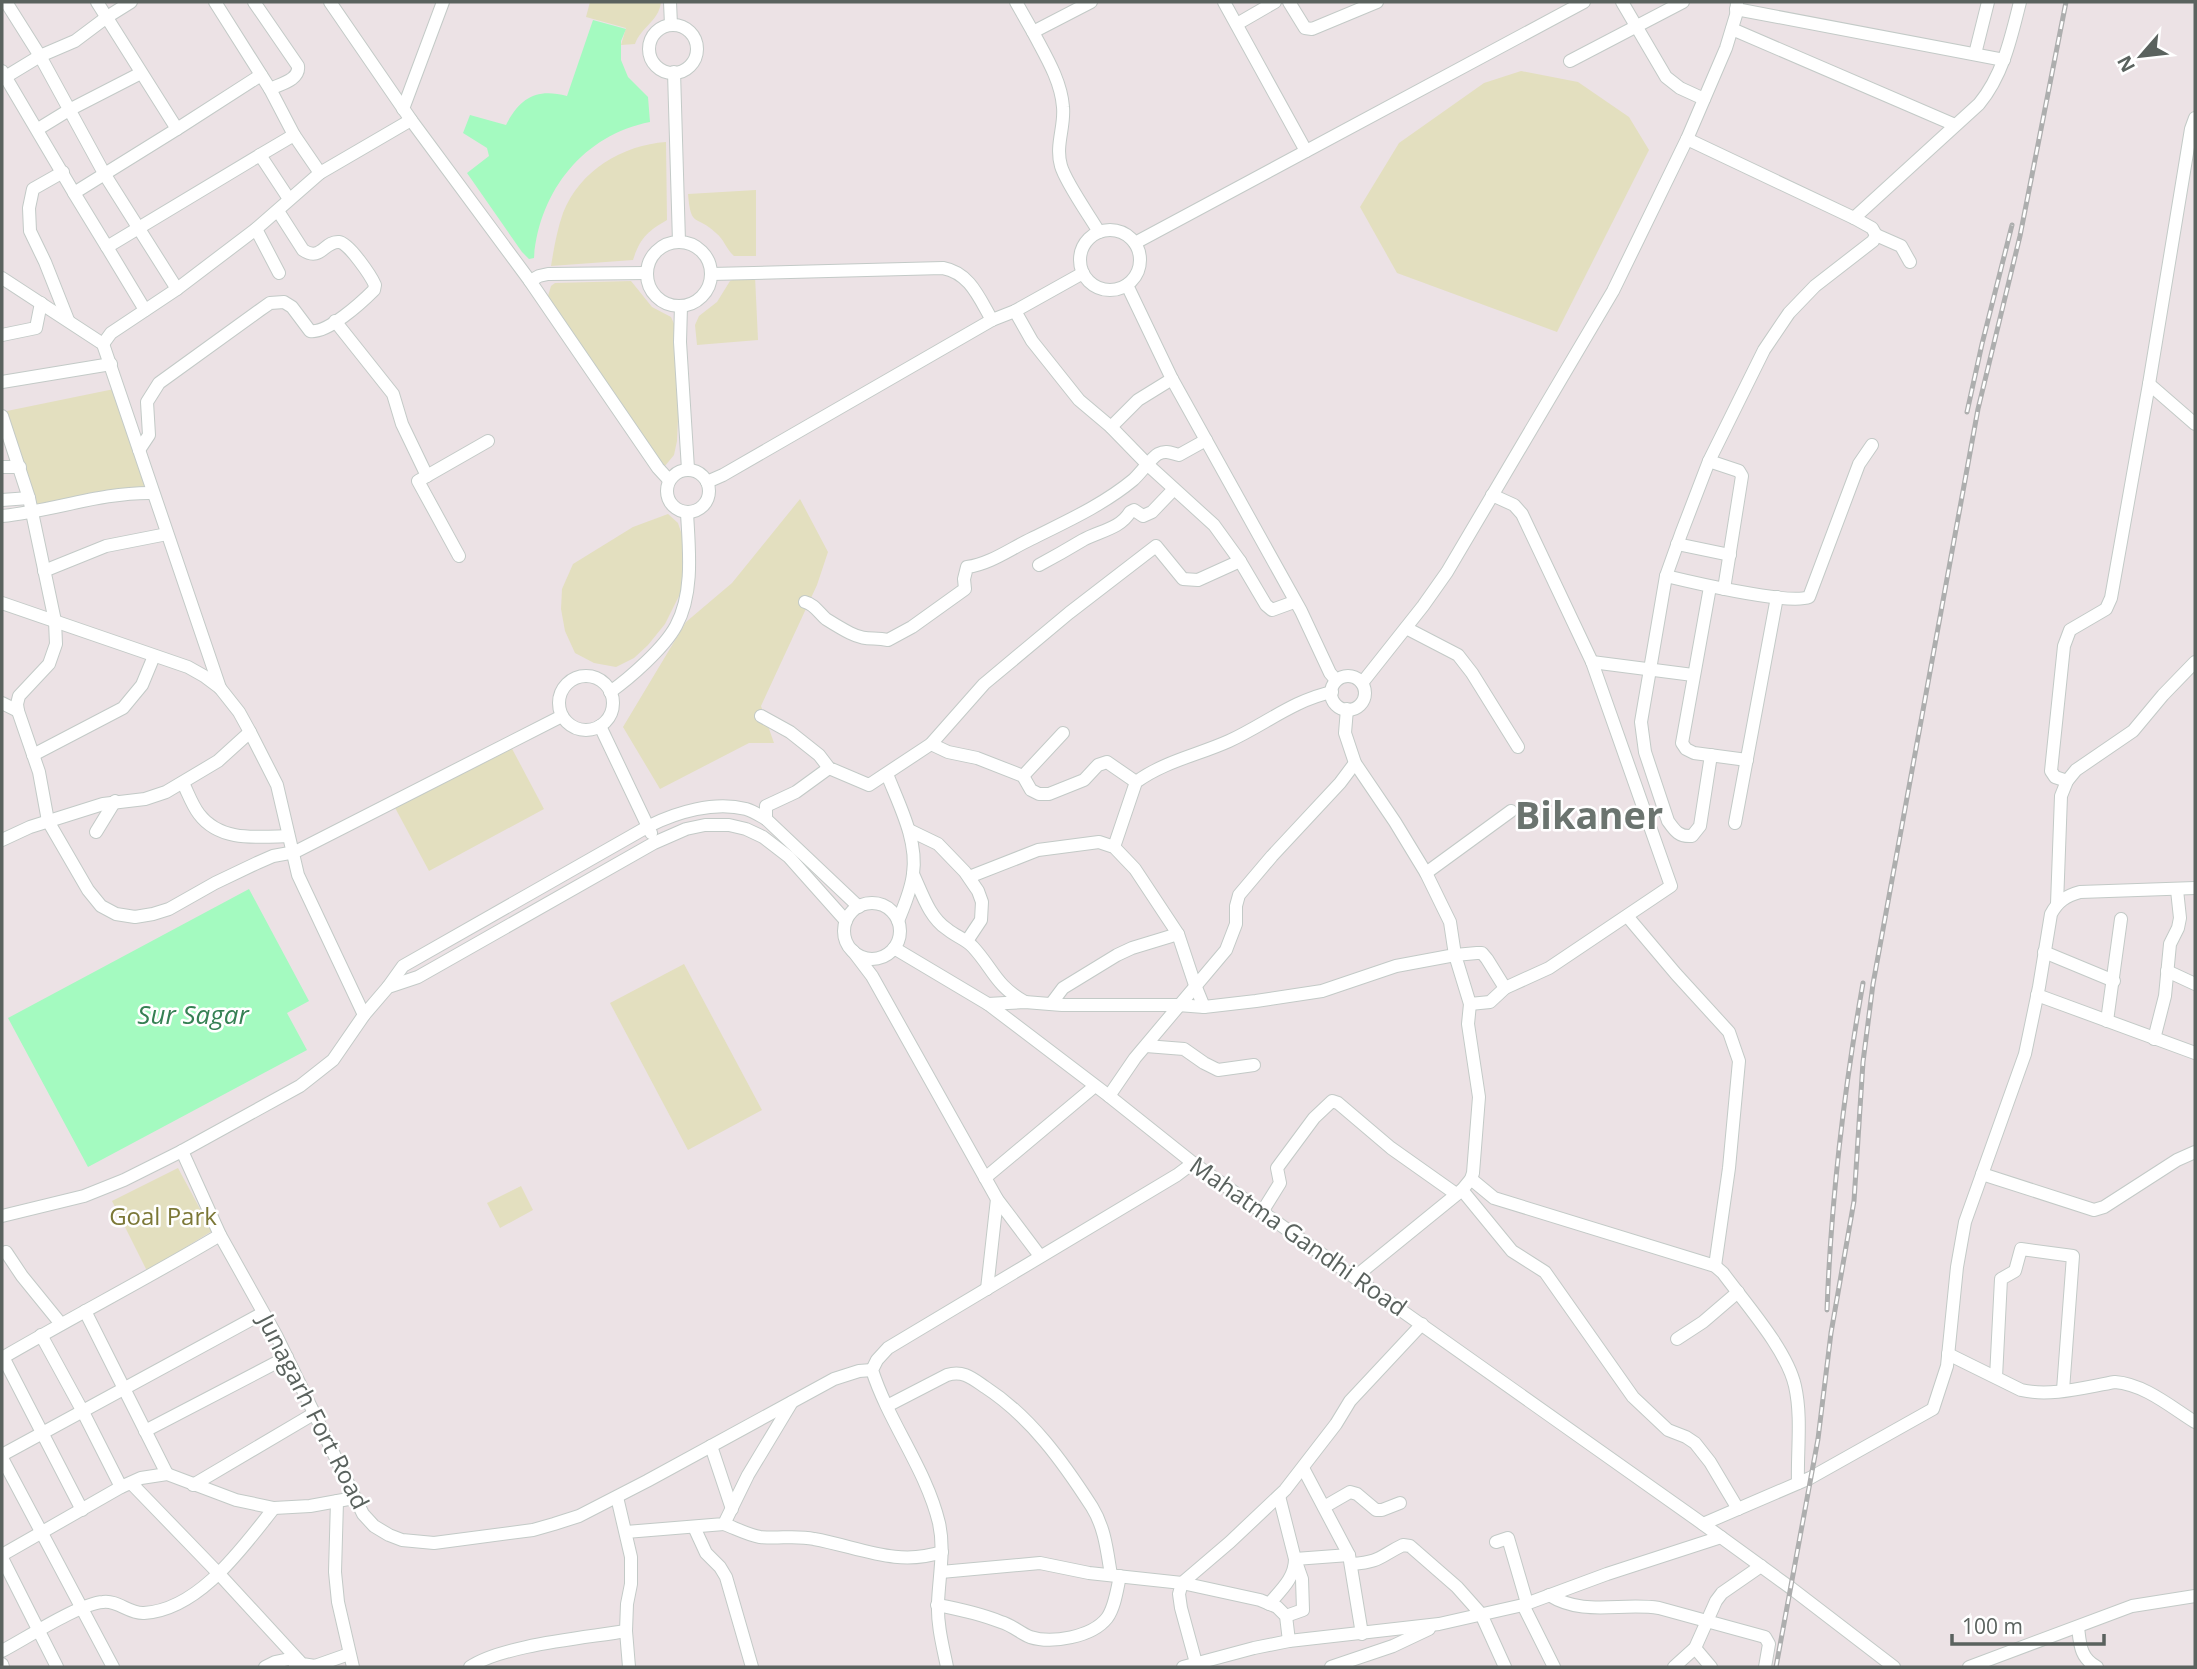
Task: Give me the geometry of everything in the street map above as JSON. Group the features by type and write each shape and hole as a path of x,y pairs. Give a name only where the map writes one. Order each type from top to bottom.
{"street":[{"path":"4,2 40,55 105,175 177,289"},
{"path":"97,2 177,129"},
{"path":"131,2 75,41 40,55 3,75 145,310"},
{"path":"215,2 270,89 294,135 320,173"},
{"path":"254,2 298,66 299,72 296,76 270,89"},
{"path":"330,2 407,115 530,281 658,468 669,480"},
{"path":"103,344 111,333 177,289 256,229 320,173 407,115 443,2"},
{"path":"670,2 671,25"},
{"path":"1016,2 1054,73 1063,106 1058,140 1061,167 1099,232"},
{"path":"1033,32 1091,2"},
{"path":"1224,2 1306,151"},
{"path":"1237,24 1275,2"},
{"path":"1289,2 1305,28 1312,29 1377,2"},
{"path":"1622,2 1666,77 1680,88 1704,99"},
{"path":"1570,61 1683,2"},
{"path":"1975,54 1988,2"},
{"path":"1854,218 1979,104 1990,90 2010,46 2020,2"},
{"path":"1135,243 1578,3"},
{"path":"1363,683 1447,572 1613,291 1687,139 1726,48 1737,5 2004,60"},
{"path":"671,25 678,25 689,31 697,47 691,65 674,72 656,65 649,48 656,32 671,25"},
{"path":"1732,29 1955,125"},
{"path":"674,72 678,242"},
{"path":"37,129 141,73"},
{"path":"74,193 261,75"},
{"path":"2067,780 2055,777 2051,771 2064,646 2070,630 2106,609 2110,598 2149,384 2190,130 2195,118"},
{"path":"107,247 294,135"},
{"path":"1687,139 1854,218 1872,228 1876,234 1902,246 1910,262"},
{"path":"260,155 289,199"},
{"path":"63,172 33,189 29,208 30,231 68,321"},
{"path":"139,450 149,435 147,402 159,383 270,303 284,302 292,307 310,331 314,332 325,329 373,290 375,285 372,278 346,245 334,243 314,254 303,250 278,211"},
{"path":"256,229 279,273"},
{"path":"1119,231 1135,243 1140,256 1139,269 1127,285 1115,290 1102,289 1091,283 1083,272 1080,259 1084,246 1099,232 1119,231"},
{"path":"1711,755 1700,826 1692,836 1684,836 1676,832 1668,821 1642,737 1641,722 1648,669 1666,576 1709,461 1764,350 1789,313 1815,286 1873,241 1876,234"},
{"path":"678,242 691,244 702,251 709,261 711,274 709,286 702,296 681,306 668,304 656,297 649,286 647,273 652,257 659,249 678,242"},
{"path":"711,274 943,268 966,279 992,320"},
{"path":"707,482 992,320 1083,272"},
{"path":"530,281 548,274 647,273"},
{"path":"2,278 103,344 220,688"},
{"path":"1114,847 1136,782 1158,768 1227,742 1334,686 1346,676 1356,677 1363,683 1365,690 1361,705 1354,709 1339,706 1334,700 1334,686 1330,673 1301,611 1172,379 1127,285"},
{"path":"2,335 36,328 41,303"},
{"path":"681,306 688,469"},
{"path":"1015,310 1043,356 1079,400 1205,515 1240,561 1266,606 1272,610 1294,602"},
{"path":"335,321 393,394 402,424 427,476"},
{"path":"2,383 111,365"},
{"path":"1111,427 1139,400 1172,379"},
{"path":"2149,384 2194,421"},
{"path":"2,416 29,498 55,621 56,644 49,664 19,696 17,704 39,772 48,821 88,890 101,906 116,914 135,917 169,909 272,856 292,853 562,716"},
{"path":"805,602 810,603 837,626 864,640 888,640 912,627 965,589 967,567 977,566 1000,556 1073,518 1132,481 1149,465 1155,455 1166,451 1179,455 1206,440"},
{"path":"459,556 418,481 488,441"},
{"path":"1666,576 1710,587 1777,597 1802,600 1809,597 1858,464 1872,445"},
{"path":"1709,461 1740,471 1742,476 1724,589"},
{"path":"2,467 20,467"},
{"path":"688,469 701,474 709,489 704,506 687,513 674,506 667,491 669,480 675,474 688,469"},
{"path":"1038,565 1099,532 1113,528 1134,510 1143,516 1152,512 1174,489"},
{"path":"2,516 32,513 121,494 153,493"},
{"path":"1470,1004 1490,1002 1505,988 1549,968 1671,886 1592,662 1522,514 1514,505 1492,495"},
{"path":"2,500 29,498"},
{"path":"610,692 630,677 676,627 687,593 690,550 687,513"},
{"path":"44,571 106,545 167,534"},
{"path":"1677,544 1730,555"},
{"path":"761,716 790,732 819,755 829,768 869,785 931,744 984,684 1069,613 1156,547 1183,579 1198,580 1240,561"},
{"path":"1710,587 1682,743 1686,750 1694,753 1747,760"},
{"path":"1735,823 1777,597"},
{"path":"2,603 188,667 220,688 239,712 277,785 298,875 364,1015"},
{"path":"1406,628 1458,655 1518,747"},
{"path":"33,755 123,708 142,685 154,656"},
{"path":"1592,662 1693,675"},
{"path":"2057,904 2061,796 2067,780 2076,770 2133,731 2195,662"},
{"path":"584,675 596,677 610,692 613,705 607,720 600,726 582,730 572,727 562,716 559,695 568,682 584,675"},
{"path":"2,703 19,711"},
{"path":"1347,709 1345,733 1355,763 1426,873 1450,922 1455,955 1470,1004 1468,1024 1479,1097 1475,1165 1471,1179 1459,1192 1355,1277"},
{"path":"600,726 649,826 654,843"},
{"path":"2,841 30,827 115,801 159,796 219,761 250,732"},
{"path":"1023,776 1063,733"},
{"path":"931,744 947,752 977,758 1023,776 1031,790 1039,794 1049,794 1084,780 1098,765 1107,762 1136,782"},
{"path":"1109,1096 1178,1005 1226,950 1236,924 1239,895 1355,763"},
{"path":"766,819 766,806 796,792 829,768"},
{"path":"887,774 909,830 914,864 910,890 898,921"},
{"path":"183,783 197,811 216,828 244,837 288,836"},
{"path":"96,832 115,801"},
{"path":"2,1216 84,1196 124,1180 300,1086 333,1060 403,966 670,816 719,807 749,810 766,819 859,907"},
{"path":"1426,873 1511,811"},
{"path":"388,987 418,977 654,843 685,829 715,823 746,829 763,837 789,857 846,921"},
{"path":"909,830 938,844 969,877 982,902 982,920 967,941"},
{"path":"969,877 1038,850 1099,842 1114,847 1135,869 1178,934 1204,1007"},
{"path":"913,874 939,923 967,941 1000,985 1025,1002"},
{"path":"1703,1524 1798,1483 1933,1409 1947,1366 1957,1267 1965,1222 2025,1054 2051,914 2057,904 2068,895 2080,892 2195,888"},
{"path":"2154,1039 2165,996 2170,944 2180,918 2177,890"},
{"path":"853,951 864,958 877,958 890,953 900,935 898,921 890,910 878,904 859,907 846,921 845,934 853,951 872,976 997,1199 1041,1256"},
{"path":"1627,916 1729,1032 1739,1061 1729,1168 1715,1265"},
{"path":"2107,1021 2121,919"},
{"path":"1051,1004 1063,988 1117,955 1178,934"},
{"name":"Mahatma Gandhi Road","path":"894,948 988,1004 1194,1163 1721,1537 1890,1666"},
{"path":"2044,952 2114,981"},
{"path":"988,1004 1025,1002 1204,1007 1322,990 1396,966 1482,953 1505,988"},
{"path":"2167,971 2194,981"},
{"path":"2037,995 2154,1039 2195,1051"},
{"path":"1146,1046 1184,1049 1218,1070 1254,1065"},
{"path":"985,1178 1095,1086"},
{"path":"1262,1212 1280,1183 1277,1168 1314,1118 1332,1101 1338,1103 1391,1148 1459,1192 1512,1251 1545,1272 1633,1397 1668,1430 1695,1443 1710,1462 1738,1509"},
{"name":"Junagarh Fort Road","path":"182,1151 220,1235 287,1357 363,1514 374,1526 401,1540 434,1543 533,1530 579,1516 844,1375 872,1370"},
{"path":"1982,1174 2094,1210 2105,1207 2177,1160 2195,1152"},
{"path":"947,1667 940,1637 937,1605 942,1552 939,1524 927,1489 872,1370 888,1349 1194,1163"},
{"path":"1471,1179 1494,1198 1715,1265 1738,1292 1790,1371 1796,1387 1798,1483"},
{"path":"987,1289 997,1199"},
{"path":"82,1510 2,1357 146,1279 220,1235"},
{"path":"1996,1377 2001,1279 2015,1272 2021,1249 2073,1256 2063,1390"},
{"path":"6,1252 61,1324"},
{"path":"1677,1339 1703,1322 1738,1292"},
{"path":"85,1311 167,1474"},
{"path":"113,1667 2,1457 42,1432 263,1313"},
{"path":"1422,1324 1350,1401 1336,1424 1279,1496 1182,1583 1179,1588 1190,1665 1289,1641 1439,1624 1525,1604 1721,1537"},
{"path":"41,1335 126,1485 220,1575 295,1662"},
{"path":"1948,1354 2021,1390 2032,1392 2044,1393 2115,1382 2126,1383 2195,1422"},
{"path":"145,1431 287,1357"},
{"path":"887,1406 956,1372 966,1374 1004,1401 1041,1436 1093,1507 1100,1520 1116,1576 1111,1611 1106,1619 1088,1632 1064,1638 1034,1638 998,1620 937,1605"},
{"path":"724,1524 748,1475 792,1402"},
{"path":"193,1485 315,1413"},
{"path":"711,1446 732,1509"},
{"path":"1303,1468 1351,1560 1362,1634"},
{"path":"57,1667 2,1556 40,1533 141,1478 167,1474 236,1500 274,1508 310,1506 354,1498"},
{"path":"1324,1507 1350,1492 1357,1494 1376,1510 1400,1503"},
{"path":"1279,1496 1302,1579 1303,1610 1286,1616"},
{"path":"617,1497 632,1570 626,1631 629,1667"},
{"path":"265,1667 275,1662 295,1662 309,1667 351,1663 338,1602 335,1572 337,1502"},
{"path":"2,1651 81,1608 103,1601 129,1611 143,1613 167,1609 220,1575 274,1508"},
{"path":"626,1532 724,1524 761,1537 812,1538 896,1558 922,1558 942,1552"},
{"path":"694,1527 706,1553 726,1577 752,1667"},
{"path":"1496,1542 1508,1538 1525,1604 1554,1667"},
{"path":"1295,1559 1371,1563 1403,1545 1410,1546 1457,1587 1481,1614 1505,1667"},
{"path":"1269,1604 1292,1576 1295,1559"},
{"path":"941,1572 1050,1563 1076,1571 1182,1583 1260,1600 1282,1610 1286,1616 1289,1641"},
{"path":"1674,1667 1695,1648 1722,1593 1760,1566"},
{"path":"1549,1595 1573,1607 1646,1606 1765,1637 1769,1644 1765,1667"},
{"path":"1969,1667 2132,1606 2195,1596"},
{"path":"1331,1667 1393,1646 1439,1624"},
{"path":"2078,1627 2081,1650 2086,1660 2097,1667"},
{"path":"470,1667 506,1652 626,1631"},
{"path":"1695,1648 1711,1667"}],"green space":[{"path":"590,2 661,2 657,14 635,44 621,45 626,28 586,17"},
{"path":"1521,71 1578,82 1629,117 1649,150 1557,332 1397,273 1360,207 1399,143 1484,83"},
{"path":"666,142 667,220 646,236 633,260 551,266 563,213 580,184 605,162 619,154 634,148"},
{"path":"756,190 756,256 734,256 719,235 693,217 688,194"},
{"path":"755,276 758,340 697,345 695,325 699,316 717,302 730,281"},
{"path":"631,281 652,307 671,317 675,326 679,396 677,441 674,455 664,467 548,296 555,283"},
{"path":"119,388 153,493 32,513 2,412"},
{"path":"800,499 828,552 817,585 761,706 774,743 749,743 660,789 623,727 686,622 732,583"},
{"path":"668,514 678,523 684,541 681,592 665,624 634,658 616,667 594,663 575,653 565,631 561,609 562,589 573,564 633,527"},
{"path":"509,743 544,809 429,871 393,804"},
{"path":"684,964 762,1110 688,1150 610,1003"},
{"name":"Goal Park","path":"178,1168 212,1231 147,1271 112,1201"},
{"path":"521,1186 533,1210 500,1228 487,1203"}],"water":[{"path":"593,20 626,29 621,41 621,60 628,77 648,97 650,122 604,139 585,153 569,170 555,189 545,211 534,258 529,259 467,173 489,156 487,148 463,133 470,115 506,125 517,108 530,97 546,93 567,96"},
{"name":"Sur Sagar","path":"249,889 309,1001 287,1013 307,1050 88,1167 8,1018"}],"railway":[{"path":"1776,1667 1818,1439 1831,1333 1854,1201 1863,1062 1873,984 1978,409 2020,236 2066,2"},
{"path":"1967,412 2012,225"},
{"path":"1827,1310 1839,1146 1863,983"}],"district":[{"name":"Bikaner","path":"1589,816"}]}
